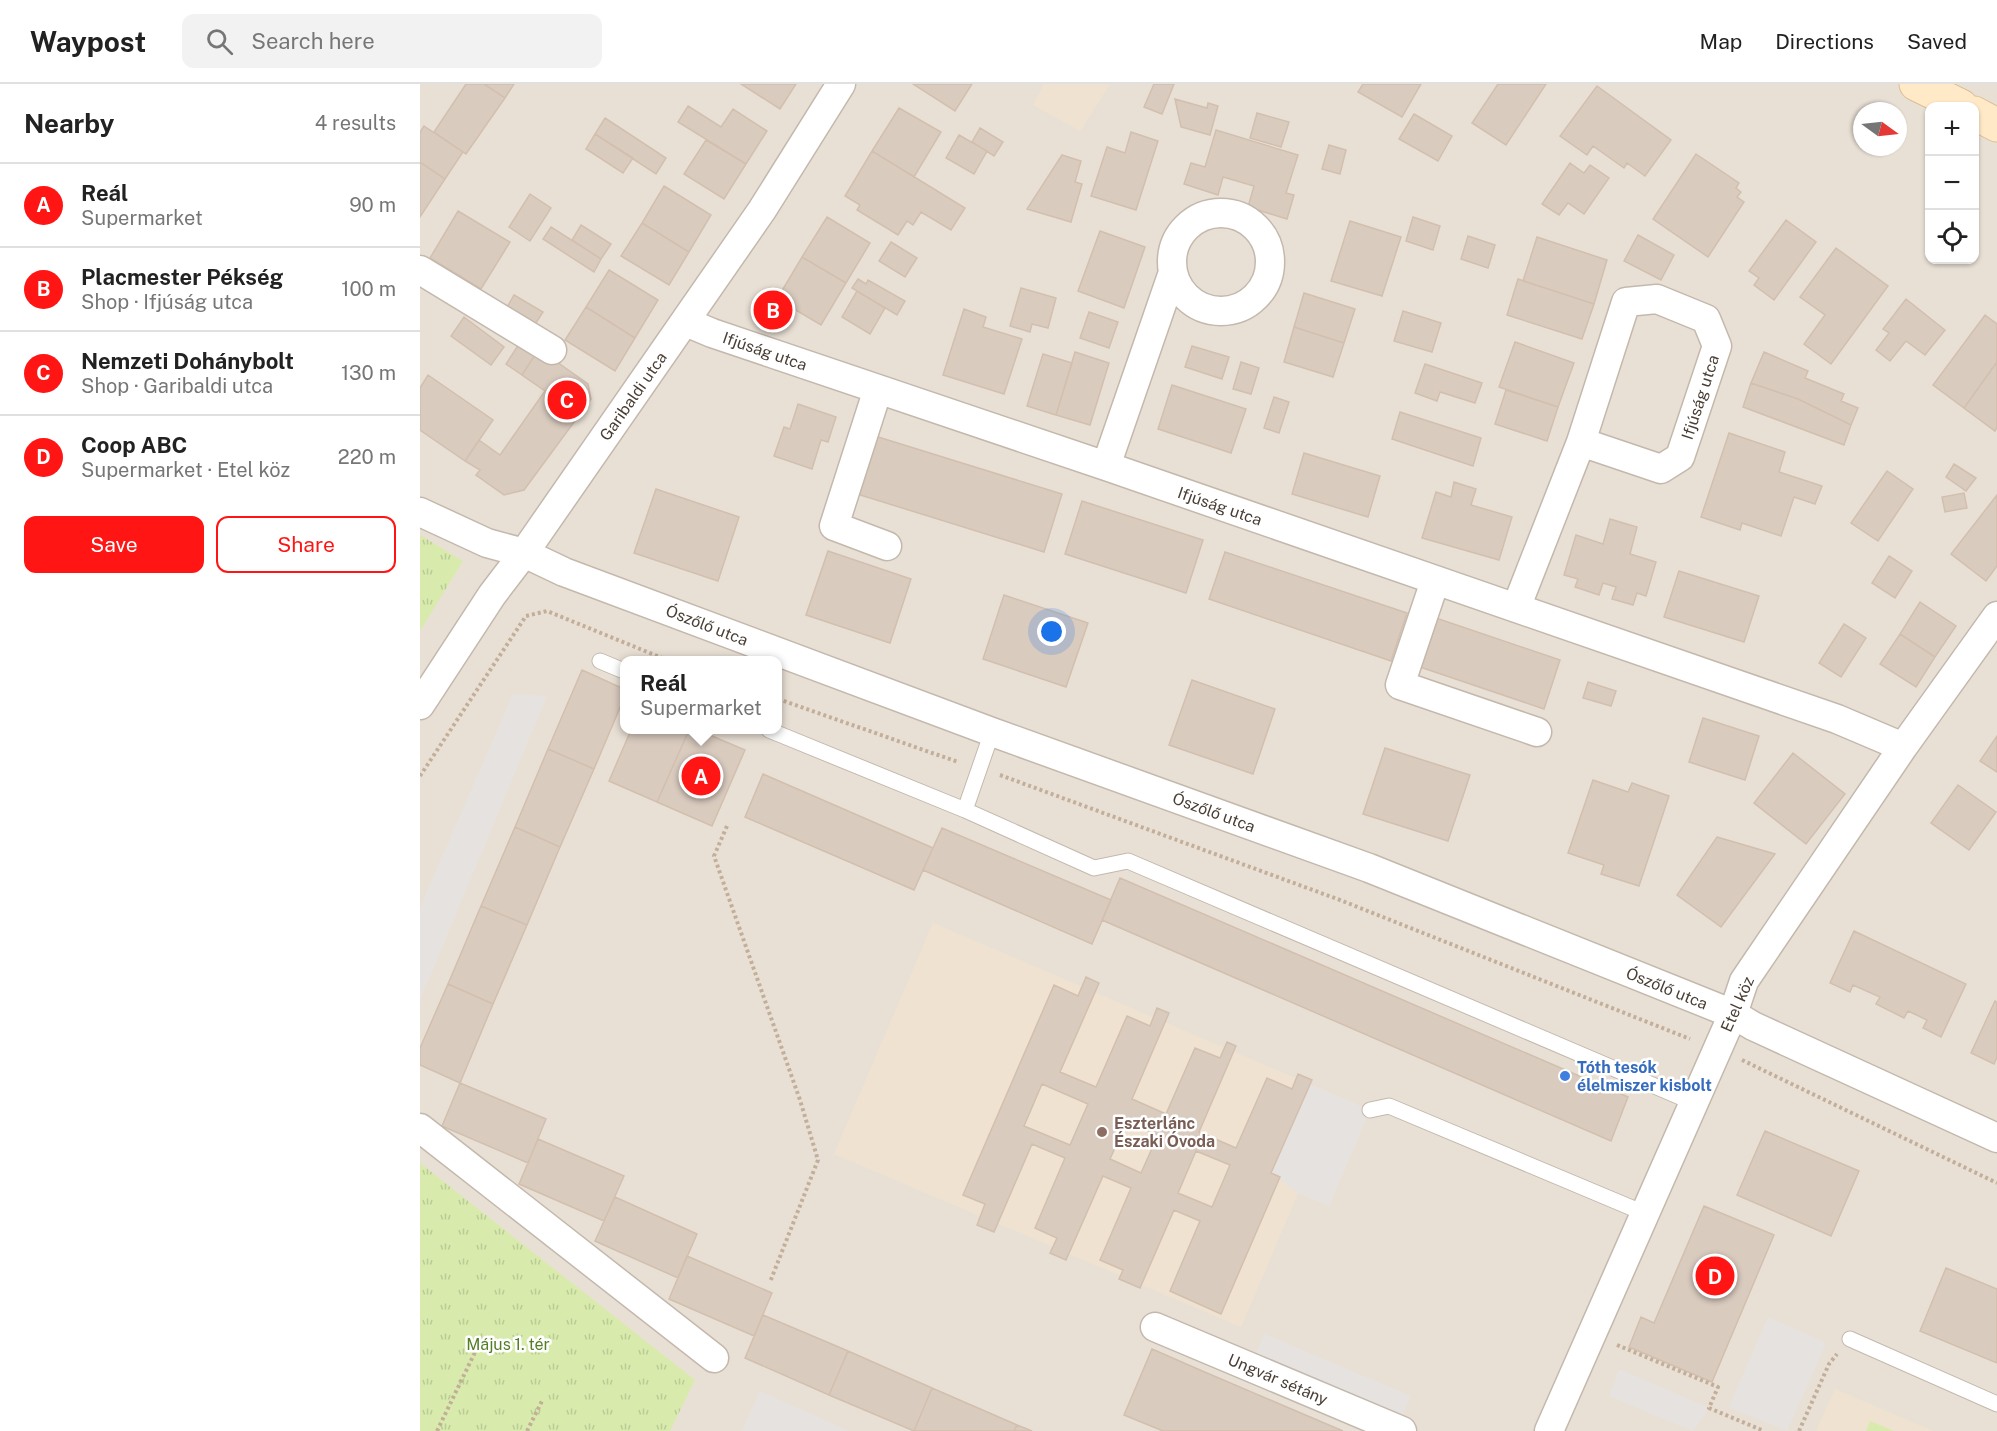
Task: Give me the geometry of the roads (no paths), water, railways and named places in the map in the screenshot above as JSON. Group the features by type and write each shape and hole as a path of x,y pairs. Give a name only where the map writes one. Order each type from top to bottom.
{"main road":[{"path":"1916,84 1953,102"},
{"path":"1979,116 1997,125"}],"street":[{"name":"Garibaldi utca","path":"420,705 492,595 686,322 762,210 841,84"},
{"path":"420,270 552,350"},
{"path":"1106,466 1173,272"},
{"name":"Ifjúság utca","path":"1516,608 1581,442 1626,302 1657,299 1706,319 1717,346 1680,457 1661,469 1581,442"},
{"name":"Ifjúság utca","path":"686,322 712,333 1106,466 1837,719 1903,747"},
{"path":"879,389 834,526 887,546"},
{"name":"Ószőlő utca","path":"420,512 487,543 524,553 564,572 992,732 1369,868 1733,1014 1753,1026 1997,1138"},
{"path":"1435,581 1400,685 1537,732"},
{"name":"Etel köz","path":"1549,1431 1692,1102 1733,1014 1744,981 1903,747 1997,616"},
{"path":"420,1128 714,1358"},
{"name":"Ungvár sétány","path":"1155,1326 1402,1431"}],"lane":[{"path":"600,661 620,669"},
{"path":"964,810 992,732"},
{"path":"781,734 964,810 1094,868 1128,861 1692,1102"},
{"path":"1370,1110 1389,1106 1644,1213"},
{"path":"1850,1339 1997,1404"}],"place":[{"name":"Placmester Pékség","path":"773,310"},
{"name":"Nemzeti Dohánybolt","path":"567,400"},
{"name":"Reál","path":"701,776"},
{"name":"Tóth tesók élelmiszer kisbolt","path":"1565,1076"},
{"name":"Eszterlánc Északi Óvoda","path":"1102,1132"},
{"name":"Coop ABC","path":"1715,1276"}],"park label":[{"name":"Május 1. tér","path":"508,1344"}]}
